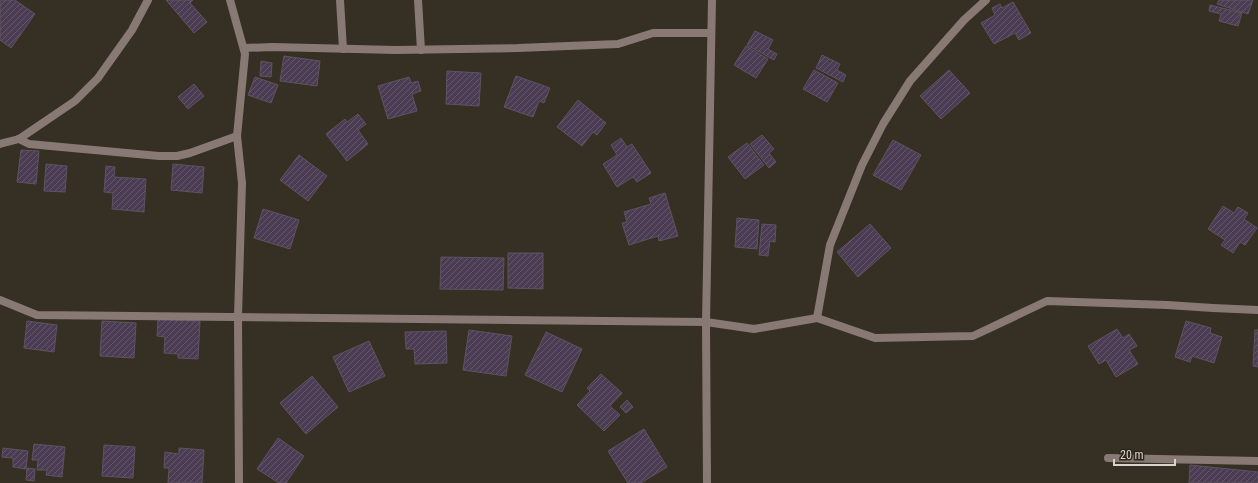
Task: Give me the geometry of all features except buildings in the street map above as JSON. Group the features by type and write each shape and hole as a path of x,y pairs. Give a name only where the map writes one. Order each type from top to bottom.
{"street":[{"path":"0,144 19,139 75,101 98,78 132,30 148,0"},
{"path":"230,0 245,54 236,136 242,183 238,317 239,483"},
{"path":"340,0 343,49"},
{"path":"418,0 421,50"},
{"path":"707,483 706,322 712,0"},
{"path":"817,318 830,245 862,165 882,124 910,81 964,20 986,0"},
{"path":"244,48 272,47 421,50 518,48 618,44 653,33 711,33"},
{"path":"19,139 29,144 159,156 177,156 190,153 236,136"},
{"path":"0,300 37,315 706,322 754,329 817,318 875,338 973,336 1047,301 1258,310"},
{"path":"1108,458 1258,461"}]}
